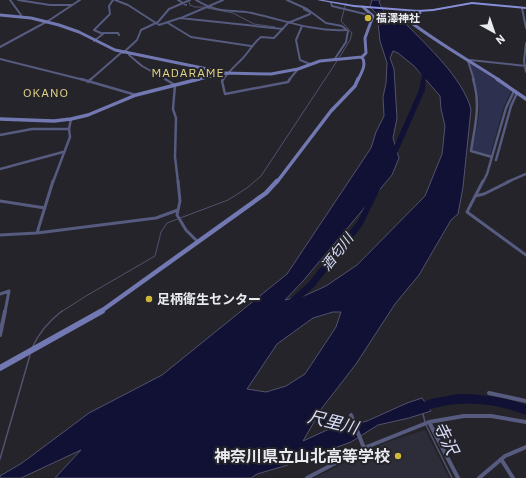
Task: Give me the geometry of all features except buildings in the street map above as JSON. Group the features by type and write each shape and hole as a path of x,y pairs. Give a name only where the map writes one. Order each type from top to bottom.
{"main road":[{"path":"318,0 368,8 418,11 433,10 472,3 526,8"}],"street":[{"path":"10,0 21,15 20,17"},
{"path":"18,0 50,5 74,5"},
{"path":"0,47 48,21 80,0"},
{"path":"120,35 118,33 103,33 94,30 110,14 109,6 114,0 128,5 160,25 208,7 222,0"},
{"path":"178,0 186,5"},
{"path":"88,82 137,40 141,30 159,21 170,10 190,0"},
{"path":"196,0 208,7 232,12 242,11 331,32 346,30"},
{"path":"0,119 54,121 71,119 88,115 136,95 225,73 242,59 251,46 261,37 274,38 288,23 310,14 310,12 287,0"},
{"path":"331,3 332,6 373,16"},
{"path":"363,7 372,13 373,16"},
{"path":"522,8 526,28"},
{"path":"304,9 313,12 326,23 342,26 348,33 348,38 334,60"},
{"path":"418,11 420,13 404,17 425,34 470,60 526,99"},
{"path":"0,15 48,21 84,34 103,46 130,54 225,73 262,75 298,69 320,61 362,57 366,53 365,38 373,16"},
{"path":"180,18 283,29"},
{"path":"168,23 191,37 251,46"},
{"path":"302,26 296,42 300,60 310,64"},
{"path":"94,41 103,35 103,33"},
{"path":"526,43 524,53 526,72"},
{"path":"130,54 129,55 142,66 175,85"},
{"path":"0,368 98,314 254,203 276,183 330,111 355,86 364,67 364,60 362,57"},
{"path":"0,59 28,65 136,95"},
{"path":"470,60 525,66"},
{"path":"470,60 468,61 477,92 478,107 470,151 492,157"},
{"path":"225,73 222,81 225,94 288,82 298,69"},
{"path":"175,85 173,109 176,118 175,157 180,202 177,215 186,230 198,242"},
{"path":"515,92 506,108 487,174 467,212 526,254"},
{"path":"496,160 515,92"},
{"path":"37,234 63,152 70,137 69,129 71,119"},
{"path":"0,135 32,129 69,129"},
{"path":"0,168 63,152"},
{"path":"475,196 484,194 498,186 526,174"},
{"path":"0,201 45,208"},
{"path":"0,235 37,234 156,218 178,210"},
{"path":"0,294 8,291 2,314 0,335"},
{"path":"489,393 526,401"},
{"path":"351,415 364,448"},
{"path":"307,478 364,448 429,422 464,416 491,416 526,422"},
{"path":"429,422 458,478"},
{"path":"479,478 505,456 526,447"},
{"path":"501,459 513,478"}],"shaded area":[{"path":"372,0 380,0 379,2 384,12 402,17 405,23 434,52 452,74 467,97 471,109 463,187 458,214 451,220 419,275 395,304 356,364 322,408 303,441 327,430 367,421 422,398 431,411 378,425 351,442 291,464 257,474 251,478 55,478 81,450 21,478 0,478 0,476 22,463 89,413 162,375 287,274 371,148 376,132 384,116 383,97 386,83 387,63 380,41 377,14 370,7","holes":["393,51 398,53 414,66 440,96 445,126 442,154 425,196 357,265 326,286 304,296 285,300 303,281 392,175 399,158 393,138 397,118 394,69 390,58","333,312 341,312 336,327 305,374 286,386 266,392 247,389 277,344 313,318"]},
{"path":"468,61 511,91 503,109 490,156 472,150 478,122 479,100"},
{"name":"神奈川県立山北高等学校","path":"425,430 449,478 314,478 385,443"}],"waterway":[{"path":"189,2 190,5 195,7 204,7"},
{"path":"339,58 350,40 352,33 341,21 346,3"},
{"path":"207,8 233,13 254,24 275,27"},
{"path":"61,312 155,256 161,232 167,223 228,200 247,188 261,176 337,61"},
{"name":"酒匂川","path":"392,158 422,90 424,76 420,69"},
{"name":"酒匂川","path":"290,304 311,285 360,224 377,189"},
{"path":"33,346 45,327 62,311"},
{"path":"0,459 30,355"},
{"name":"尺里川","path":"419,408 444,400 472,398 501,402 526,410"},
{"name":"寺沢","path":"423,414 425,422"},
{"name":"尺里川","path":"309,415 318,416 349,430"},
{"name":"寺沢","path":"426,425 452,478"}],"place":[{"name":"福澤神社","path":"368,18"},
{"name":"足柄衛生センター","path":"149,299"},
{"name":"神奈川県立山北高等学校","path":"398,456"}],"district":[{"name":"MADARAME","path":"188,72"},
{"name":"OKANO","path":"46,92"}]}
